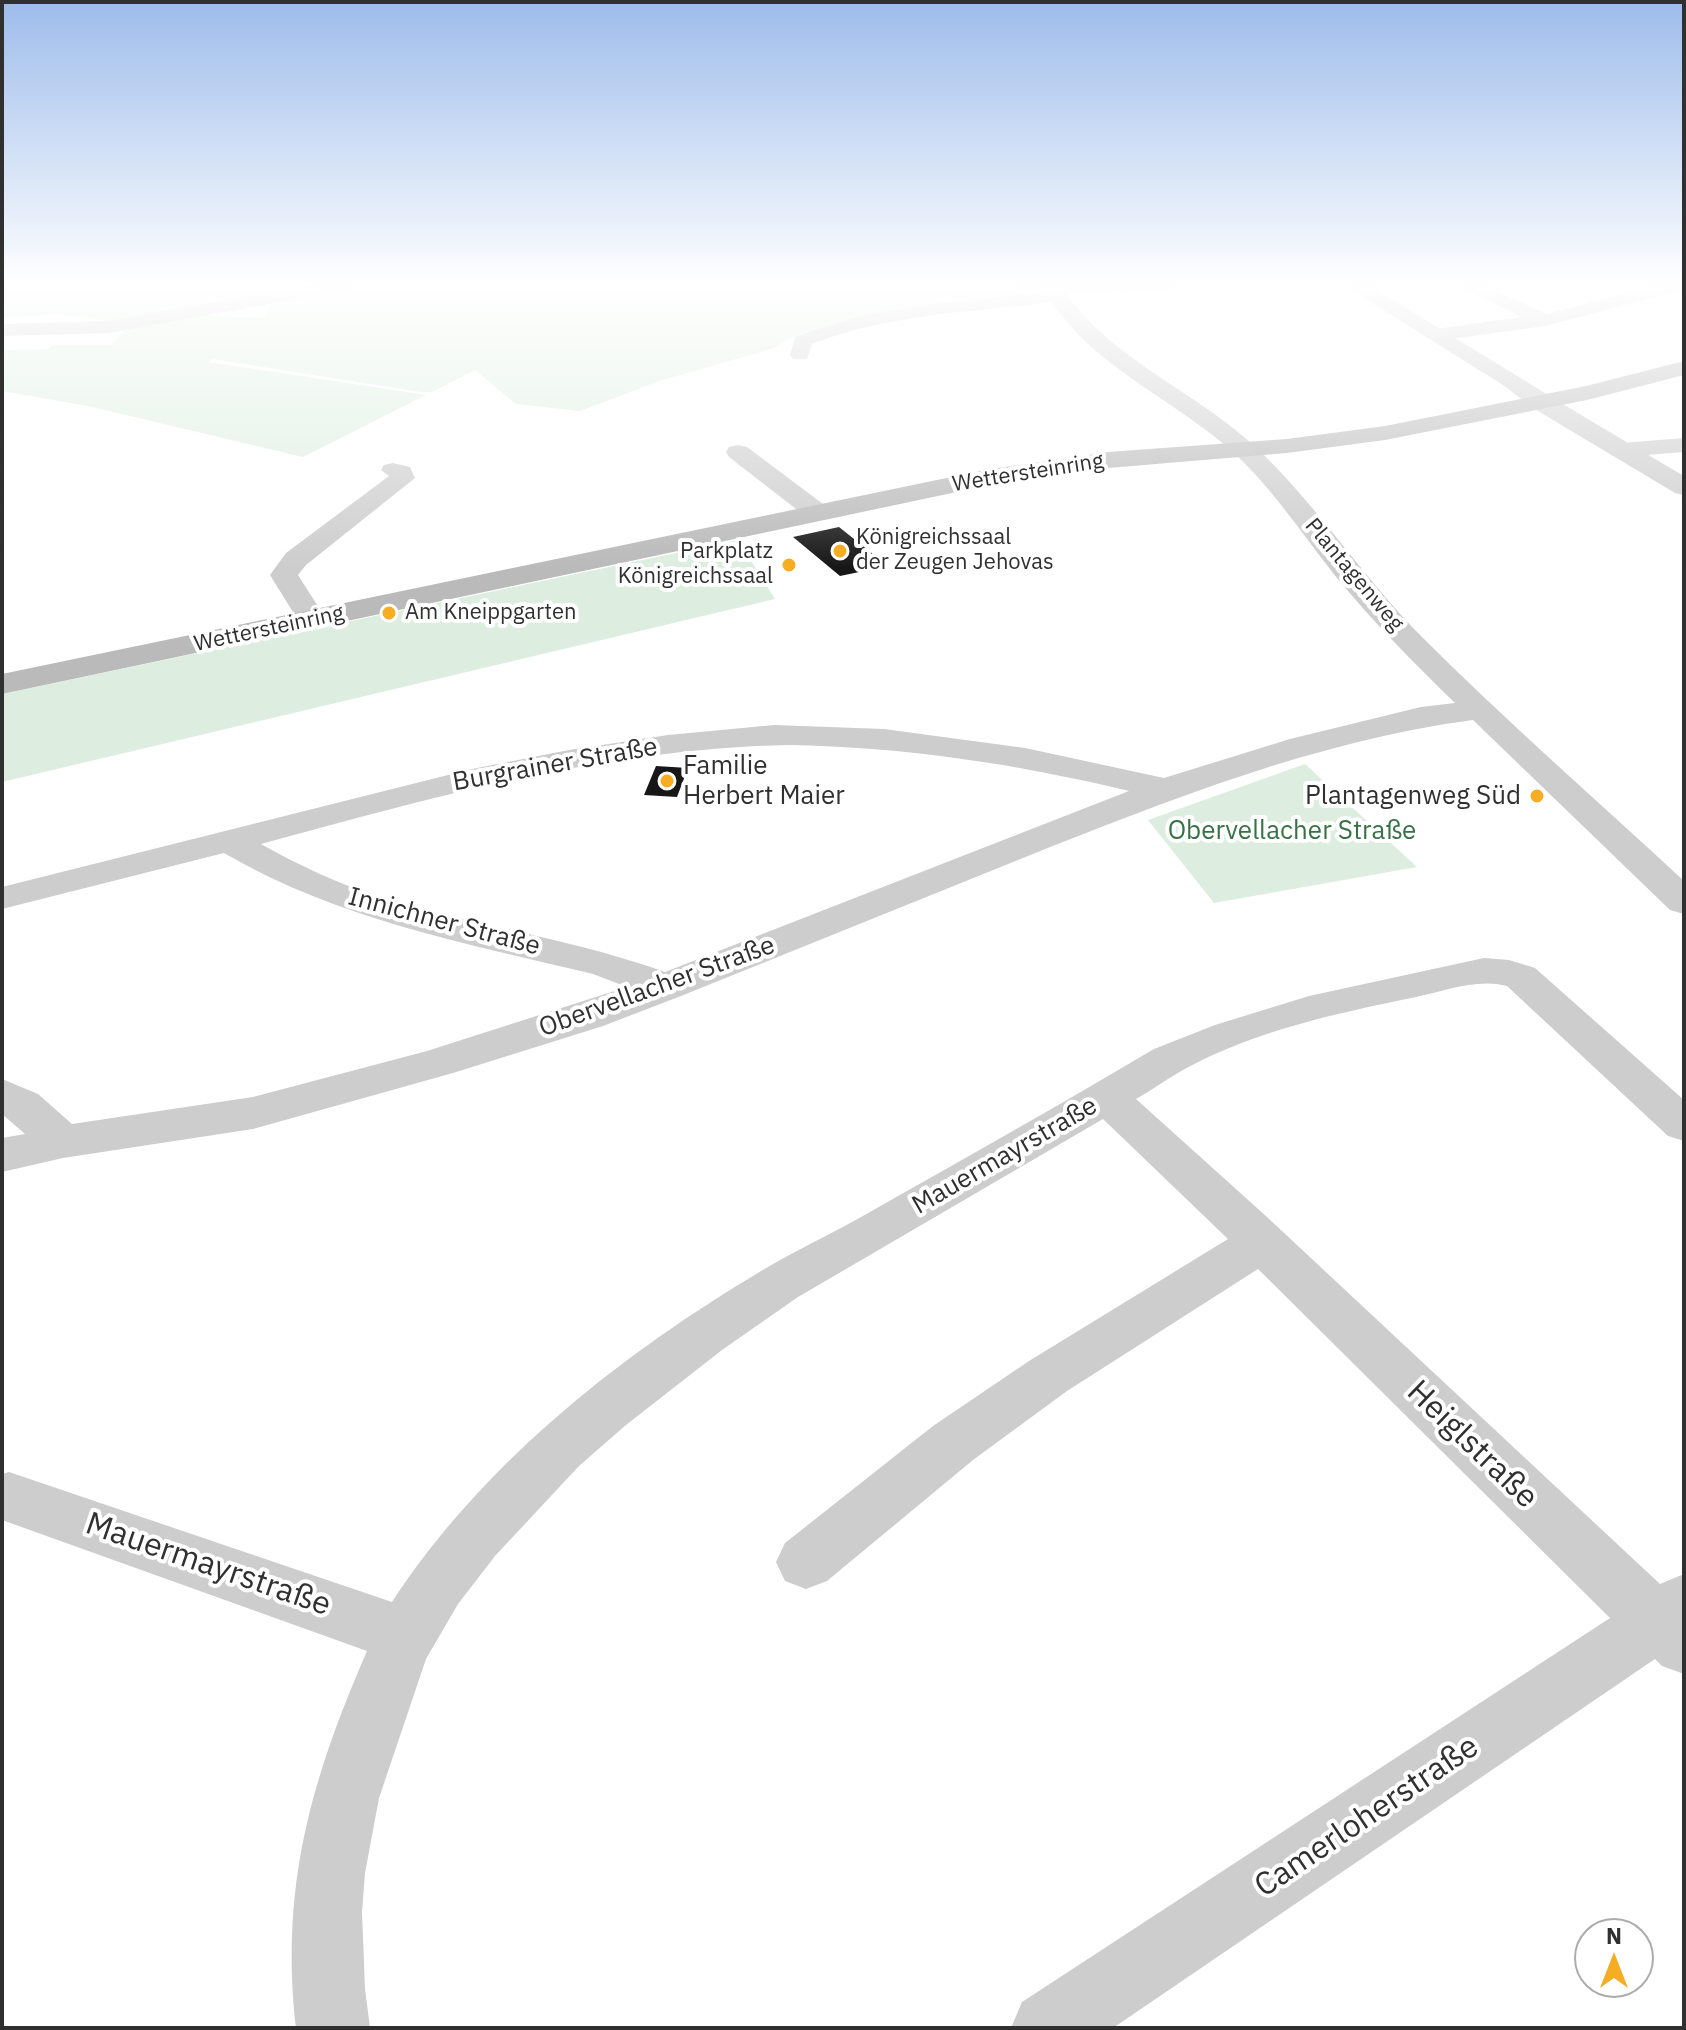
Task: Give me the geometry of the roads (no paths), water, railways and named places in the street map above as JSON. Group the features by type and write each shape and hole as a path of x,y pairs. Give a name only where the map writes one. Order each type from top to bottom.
{"main road":[{"name":"Wettersteinring","path":"2,684 1037,469 1241,447 1287,446 1385,433 1434,421 1541,403 1640,379"}],"street":[{"name":"Plantagenweg","path":"1147,379 1241,447 1295,503 1352,578 1392,622 1479,709 1684,902"},
{"path":"1509,379 1541,403 1684,487"},
{"path":"1622,450 1684,445"},
{"path":"738,452 818,513"},
{"path":"311,619 284,575 296,559 403,478 401,472 393,470"},
{"name":"Obervellacher Straße","path":"2,1155 63,1142 253,1113 438,1063 588,1016 666,987 1165,789 1302,746 1421,717 1479,709"},
{"name":"Burgrainer Straße","path":"2,898 408,793 541,763 644,748 786,734 871,736 978,748 1165,789"},
{"name":"Innichner Straße","path":"229,841 278,869 390,913 606,965 666,987"},
{"name":"Mauermayrstraße","path":"333,2028 328,1997 326,1925 328,1881 341,1809 357,1758 406,1636 438,1586 525,1479 608,1407 753,1301 1169,1059 1270,1020 1364,994 1460,975 1501,971 1521,977 1684,1125"},
{"path":"2,1094 22,1105 63,1142"},
{"name":"Heiglstraße","path":"1106,1097 1262,1242 1604,1573 1675,1622"},
{"path":"806,1562 953,1443 1012,1401 1262,1242"},
{"name":"Mauermayrstraße","path":"9,1497 406,1636"},
{"name":"Camerloherstraße","path":"1048,2028 1575,1679 1675,1622"}],"place":[{"name":"Königreichssaal der Zeugen Jehovas","path":"840,551"},
{"name":"Parkplatz Königreichssaal","path":"789,565"},
{"name":"Am Kneippgarten","path":"389,613"},
{"name":"Familie Herbert Maier","path":"667,781"},
{"name":"Plantagenweg Süd","path":"1537,796"}]}
